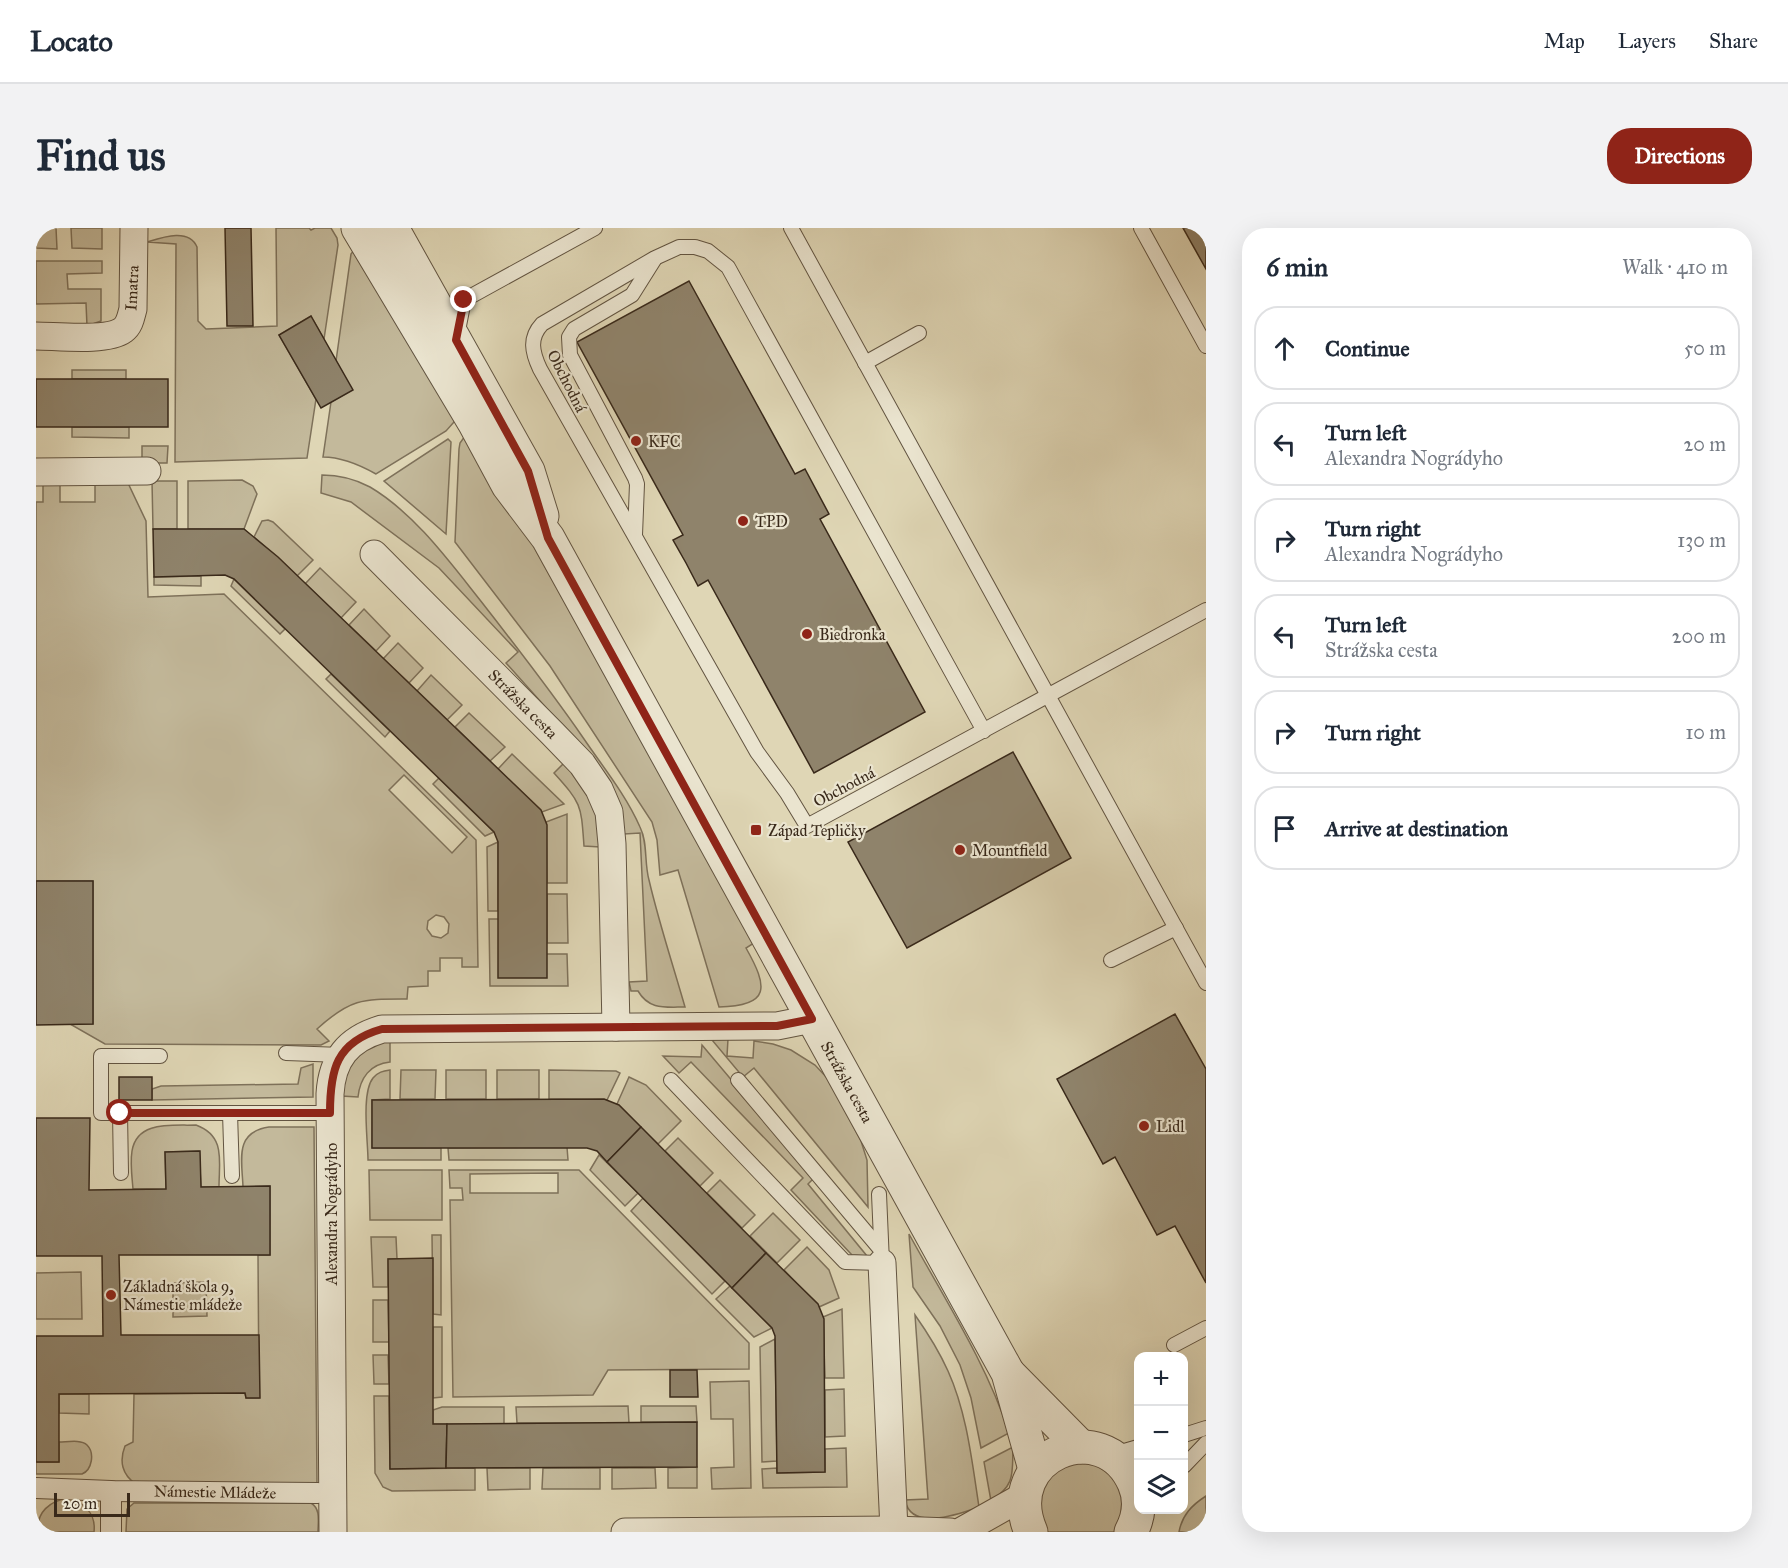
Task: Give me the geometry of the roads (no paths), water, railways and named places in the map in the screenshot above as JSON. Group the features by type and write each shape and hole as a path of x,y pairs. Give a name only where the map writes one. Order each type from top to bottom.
{"street":[{"name":"Imatra","path":"36,336 100,336 124,330 130,322 133,309 134,228"},
{"name":"Strážska cesta","path":"358,228 474,422 508,485 548,538 1008,1373 1030,1483 1025,1515 1031,1532"},
{"name":"Strážska cesta","path":"392,228 447,293 456,340 528,471 548,538"},
{"path":"36,472 147,471"},
{"name":"Strážska cesta","path":"374,554 560,740 582,764 599,789 609,812 612,844 616,1027"},
{"name":"Alexandra Nográdyho","path":"333,1532 331,1494 331,1078 342,1055 352,1043 382,1029 777,1026 812,1019"},
{"path":"881,1257 894,1530"},
{"name":"Strážska cesta","path":"1008,1373 1110,1450 1122,1464 1131,1476 1136,1490 1135,1522"},
{"path":"960,1532 1030,1483 1055,1453 1110,1450"},
{"name":"Námestie Mládeže","path":"36,1488 318,1493"},
{"path":"111,1491 111,1532"},
{"path":"625,1532 894,1530 950,1532"}],"lane":[{"path":"456,340 447,293 595,228"},
{"path":"791,228 1206,983"},
{"path":"1142,228 1206,346"},
{"name":"Obchodná","path":"984,731 728,267 708,251 695,247 679,247 550,318 534,333 532,346 540,369 625,523 635,535 757,752 787,793 807,826 984,731 1206,610"},
{"path":"635,535 637,484 576,369 568,346 569,337 574,329 632,295 656,258"},
{"path":"865,363 919,333"},
{"path":"1111,960 1176,928"},
{"path":"286,1053 342,1055"},
{"path":"160,1056 100,1056 94,1077 101,1113 230,1113 330,1104"},
{"path":"671,1080 845,1262 881,1257"},
{"path":"738,1080 881,1257"},
{"path":"120,1113 120,1173"},
{"path":"230,1113 232,1176"},
{"path":"879,1194 881,1257"},
{"path":"1174,1345 1206,1328"},
{"path":"1188,1434 1206,1428"},
{"path":"1188,1462 1206,1443"}],"place":[{"name":"KFC","path":"636,441"},
{"name":"TPD","path":"743,521"},
{"name":"Biedronka","path":"807,634"},
{"name":"Západ Tepličky","path":"756,830"},
{"name":"Mountfield","path":"960,850"},
{"name":"Lidl","path":"1144,1126"},
{"name":"Základná škola 9, Námestie mládeže","path":"111,1295"}]}
